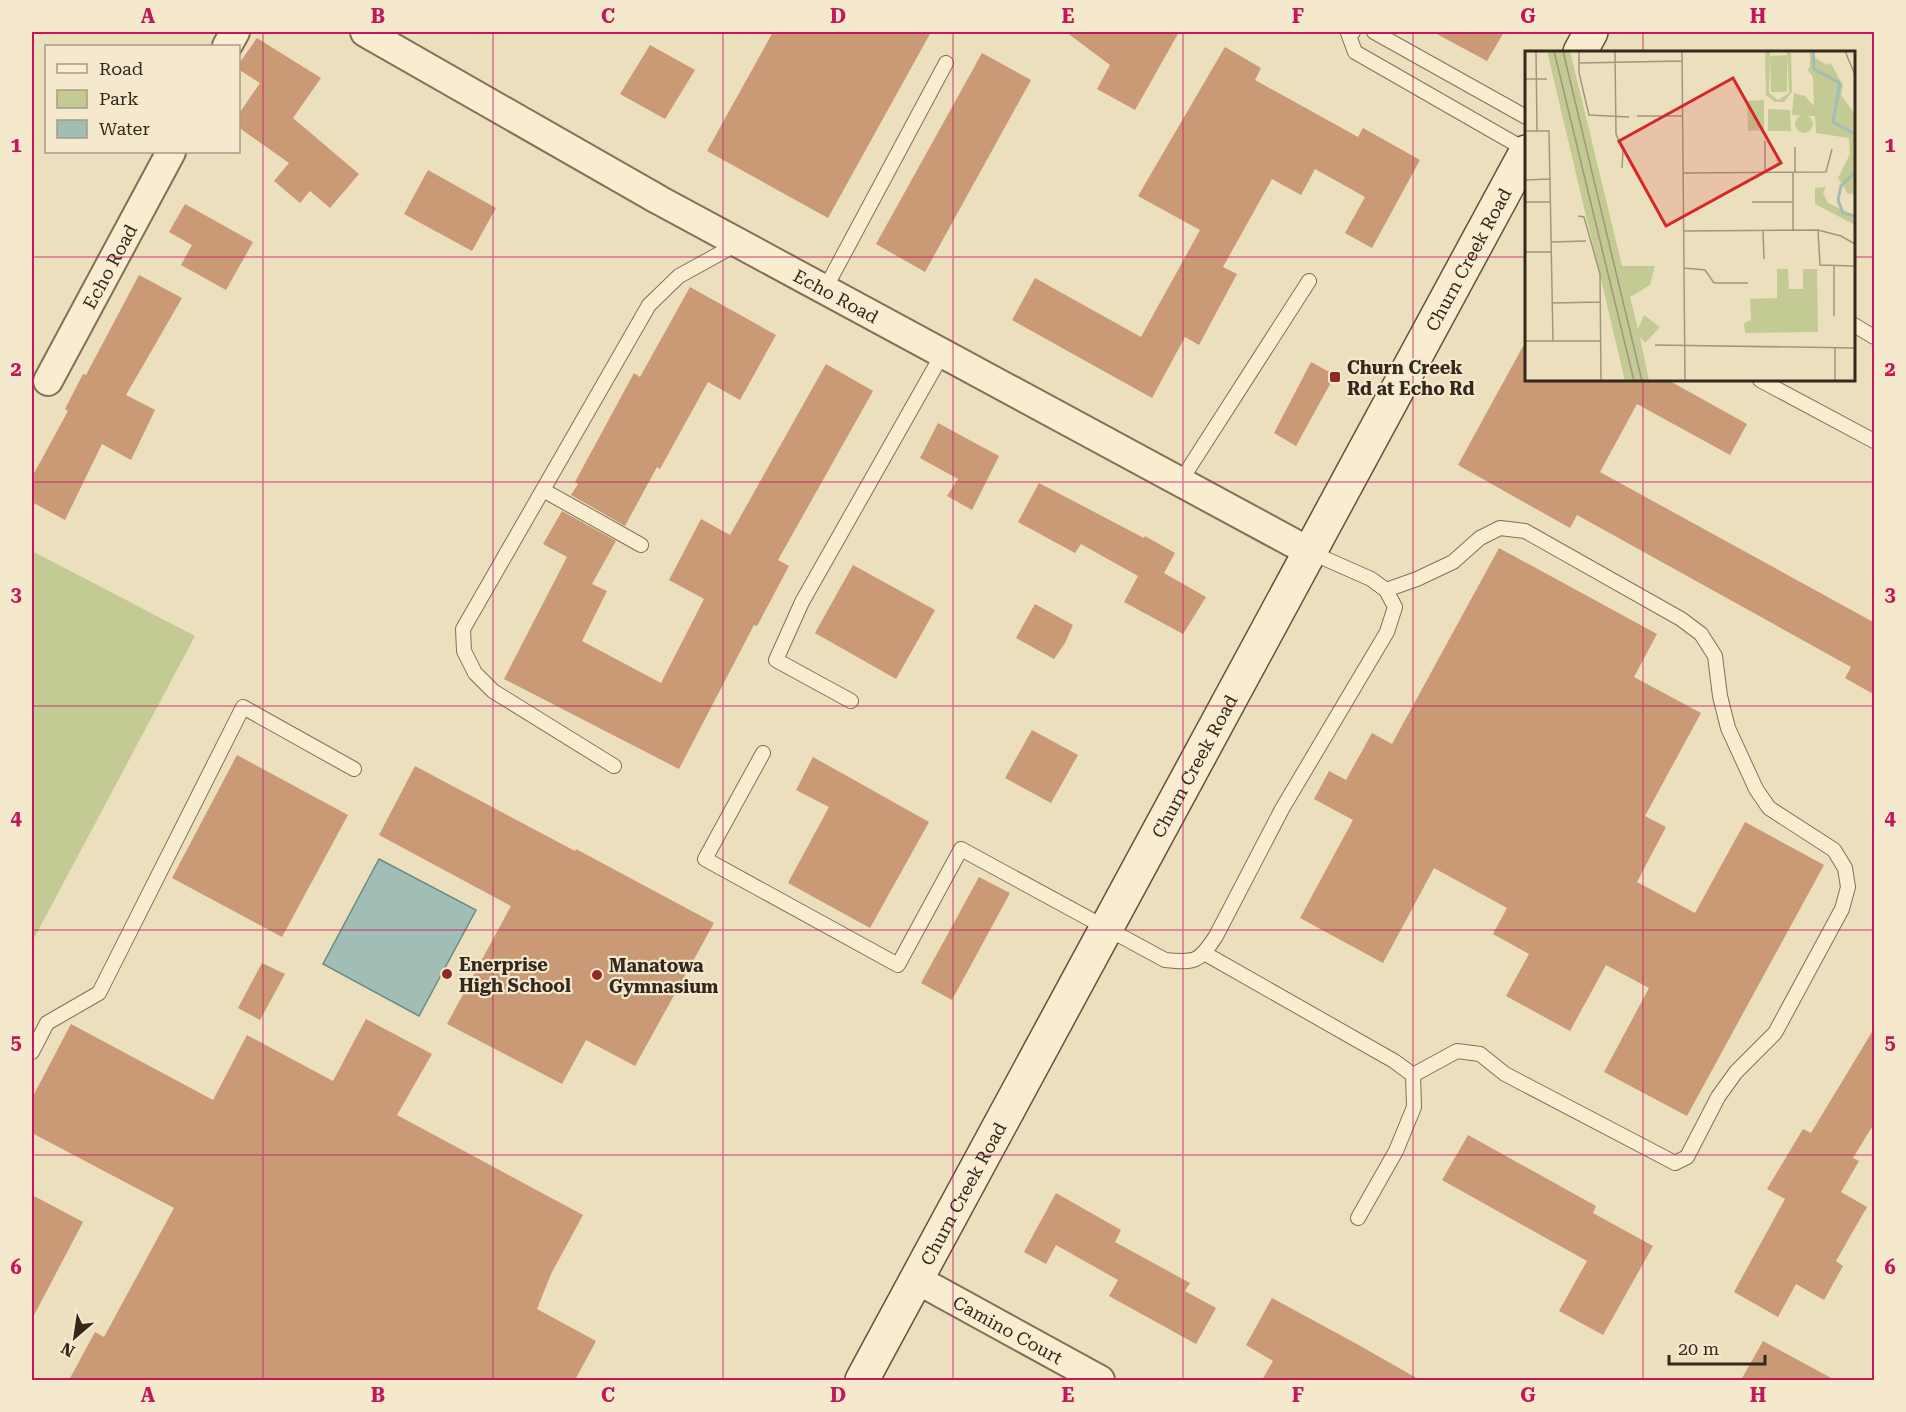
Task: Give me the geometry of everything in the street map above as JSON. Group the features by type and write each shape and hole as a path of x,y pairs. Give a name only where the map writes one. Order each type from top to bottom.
{"main road":[{"path":"1581,51 1592,32"},
{"name":"Churn Creek Road","path":"862,1380 1525,155"}],"street":[{"name":"Echo Road","path":"365,32 659,200 1310,552"},
{"name":"Echo Road","path":"48,381 170,153"},
{"name":"Camino Court","path":"916,1279 1100,1380"}],"lane":[{"path":"1349,32 1356,52 1525,150"},
{"path":"1374,32 1525,116"},
{"path":"825,289 946,63"},
{"path":"615,766 493,692 475,673 464,651 463,628 649,305 680,276 739,243"},
{"path":"1180,482 1309,281"},
{"path":"1855,326 1875,337"},
{"path":"851,701 776,660 802,602 943,353"},
{"path":"1762,381 1875,441"},
{"path":"543,490 641,545"},
{"path":"1386,590 1417,579 1453,562 1480,538 1500,528 1525,531 1681,619 1701,634 1715,656 1720,696 1728,728 1756,789 1769,808 1834,850 1845,868 1848,887 1842,909 1775,1034 1736,1072 1718,1098 1687,1157 1676,1163 1504,1074 1480,1054 1457,1051 1413,1076"},
{"path":"763,753 705,859 898,964 962,849 1165,960 1189,963 1204,953 1216,936 1282,809 1387,632 1395,607 1386,590 1371,579 1310,552"},
{"path":"32,1052 47,1023 99,993 243,707 354,769"},
{"path":"1204,953 1394,1060 1413,1076 1414,1107 1396,1151 1358,1218"}],"green space":[{"path":"32,551 195,636 32,942"}],"water":[{"path":"379,859 476,910 419,1016 323,964"}],"building":[{"path":"773,32 931,32 828,218 707,151"},
{"path":"1066,32 1179,32 1135,110 1097,89 1110,65"},
{"path":"1433,32 1504,32 1487,61"},
{"path":"257,38 321,78 293,118 359,174 330,208 310,191 300,203 274,181 289,163 240,128 240,112 260,83 240,70 240,62"},
{"path":"650,45 695,70 665,119 620,94"},
{"path":"1225,47 1261,68 1255,80 1358,137 1363,128 1420,160 1372,248 1345,233 1365,197 1315,169 1301,195 1272,179 1223,267 1237,274 1199,345 1185,337 1152,398 1012,320 1035,278 1141,337 1200,230 1138,196"},
{"path":"982,53 1031,80 925,272 876,244"},
{"path":"428,170 496,208 472,251 404,214"},
{"path":"185,204 253,242 226,290 181,265 192,245 169,232"},
{"path":"139,275 182,298 126,395 155,410 131,460 102,444 65,520 32,502 32,477 68,411 65,409 83,374 86,375"},
{"path":"690,287 776,335 740,400 708,382 660,469 657,467 625,526 571,495 578,484 575,482 634,373 640,377"},
{"path":"1525,343 1525,381 1670,381 1747,424 1730,455 1637,404 1600,472 1875,623 1875,695 1845,678 1851,667 1577,515 1570,528 1458,465"},
{"path":"1311,362 1335,375 1296,446 1274,433"},
{"path":"826,364 873,391 778,560 789,566 757,626 754,625 679,769 504,679 567,557 543,544 562,511 616,541 592,584 607,591 582,641 661,683 704,599 669,580 701,519 730,535"},
{"path":"938,423 999,456 972,510 947,496 958,479 920,458"},
{"path":"1039,483 1175,553 1164,573 1206,597 1183,634 1124,602 1138,576 1081,544 1075,553 1018,522"},
{"path":"1499,548 1657,634 1634,677 1701,713 1645,816 1666,827 1637,882 1695,913 1745,822 1824,865 1687,1116 1604,1072 1649,988 1606,965 1570,1031 1506,996 1529,954 1493,934 1507,908 1434,868 1383,963 1300,918 1353,820 1314,799 1329,771 1346,780 1372,733 1392,744"},
{"path":"853,565 935,610 896,679 815,633"},
{"path":"1035,604 1073,625 1054,659 1016,638"},
{"path":"1032,730 1078,755 1051,803 1005,778"},
{"path":"237,755 348,815 282,937 172,878"},
{"path":"813,757 929,822 870,928 788,883 829,807 796,790"},
{"name":"Manatowa Gymnasium","path":"415,766 714,923 635,1066 586,1040 562,1084 447,1024 511,906 379,835"},
{"path":"979,877 1010,893 952,1000 921,983"},
{"path":"262,963 285,974 260,1020 238,1008"},
{"path":"366,1019 432,1054 397,1115 583,1215 551,1274 537,1309 596,1341 575,1380 69,1380 95,1332 104,1337 174,1208 32,1133 32,1098 71,1024 213,1100 247,1035 333,1081"},
{"path":"1875,1027 1875,1122 1853,1158 1859,1161 1841,1192 1867,1207 1836,1261 1843,1266 1824,1300 1796,1284 1778,1317 1734,1292 1785,1199 1767,1189 1803,1129 1811,1133"},
{"path":"1468,1135 1596,1206 1593,1213 1653,1246 1603,1335 1559,1311 1587,1261 1442,1180"},
{"path":"1056,1193 1121,1230 1115,1242 1190,1283 1185,1291 1216,1308 1196,1344 1109,1296 1118,1280 1056,1245 1046,1264 1024,1252"},
{"path":"32,1195 83,1222 32,1319"},
{"path":"1272,1298 1420,1380 1262,1380 1273,1361 1246,1345"},
{"path":"1763,1341 1835,1380 1741,1380"}],"place":[{"name":"Churn Creek Rd at Echo Rd","path":"1335,377"},
{"name":"Enerprise High School","path":"447,974"},
{"name":"Manatowa Gymnasium","path":"597,975"}]}
